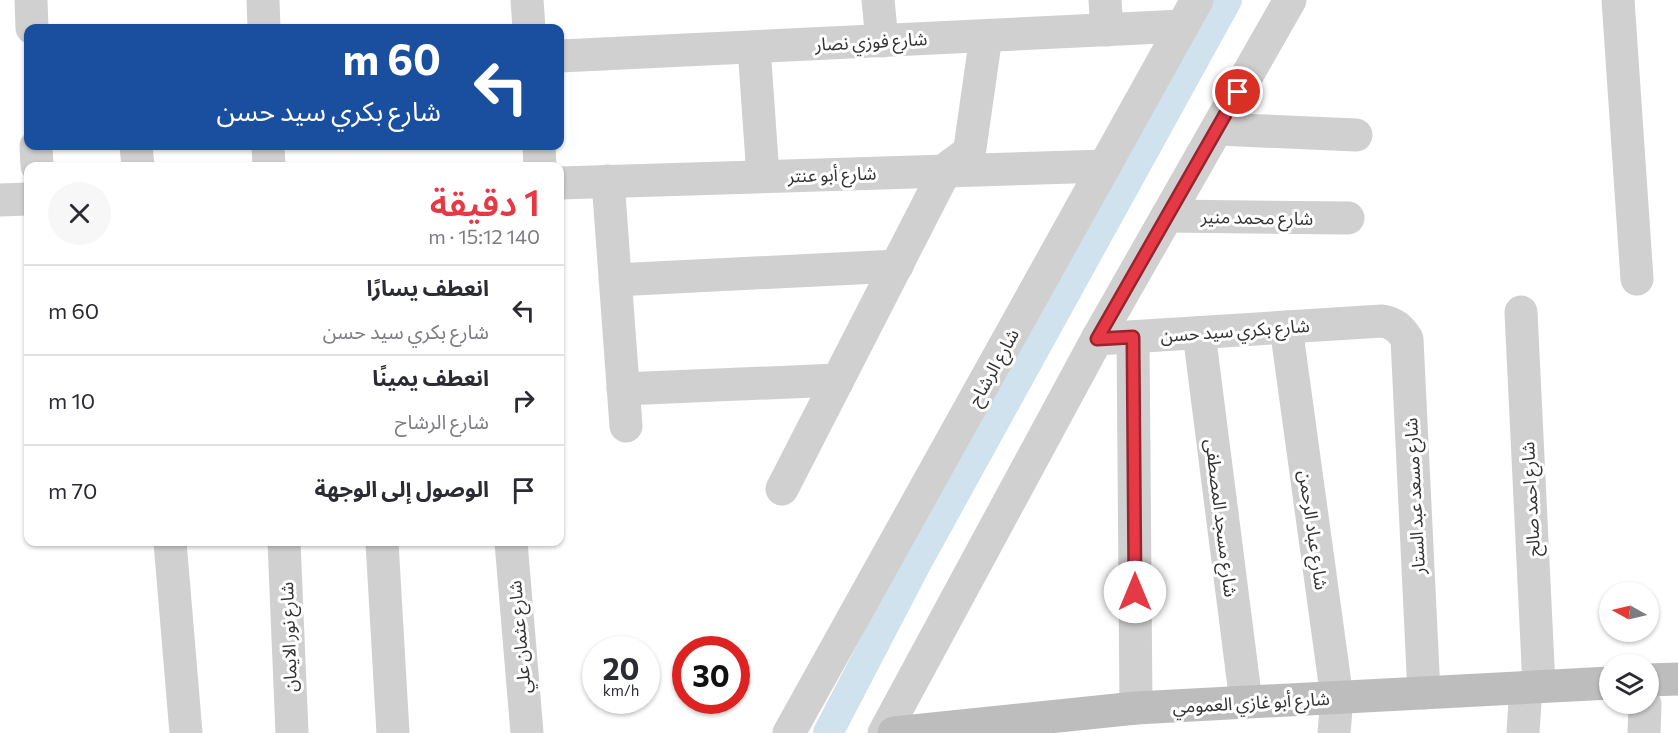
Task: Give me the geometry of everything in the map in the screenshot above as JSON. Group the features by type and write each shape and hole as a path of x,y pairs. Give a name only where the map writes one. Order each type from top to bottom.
{"street":[{"path":"31,0 32,24"},
{"path":"263,0 264,24"},
{"path":"527,0 530,24"},
{"path":"878,0 882,41"},
{"path":"884,733 1097,339 1290,0"},
{"path":"1618,0 1637,279"},
{"name":"شارع فوزي نصار","path":"564,56 986,36 1106,15 1190,13"},
{"name":"شارع الرشاح","path":"789,733 1190,13"},
{"path":"782,489 945,171 950,164 964,157 970,148 986,36"},
{"path":"754,47 763,176"},
{"path":"1217,129 1356,135"},
{"name":"شارع أبو عنتر","path":"564,183 1105,166"},
{"path":"608,181 626,426"},
{"path":"0,200 24,199"},
{"name":"شارع محمد منير","path":"1167,216 1348,218"},
{"path":"615,280 897,266"},
{"name":"شارع احمد صالح","path":"1521,312 1533,687 1523,733"},
{"name":"شارع بكري سيد حسن","path":"1097,339 1374,321"},
{"name":"شارع مسعد عبد الستار","path":"1374,321 1390,322 1397,326 1407,339 1424,693"},
{"name":"شارع عباد الرحمن","path":"1286,327 1336,698 1334,733"},
{"name":"شارع مسجد المصطفى","path":"1199,333 1246,702"},
{"path":"1133,337 1136,708"},
{"path":"623,389 838,380"},
{"path":"170,546 186,733"},
{"name":"شارع نور الايمان","path":"284,546 292,733"},
{"path":"382,546 393,733"},
{"name":"شارع عثمان علي","path":"511,546 527,733"},
{"path":"1659,680 1678,679"},
{"name":"شارع أبو غازي العمومي","path":"894,733 1136,708 1599,683"},
{"path":"1644,733 1645,714"}],"waterway":[{"path":"828,733 916,564 1227,0"}],"route":[{"path":"1135,592 1133,337 1097,339 1238,92"}]}
